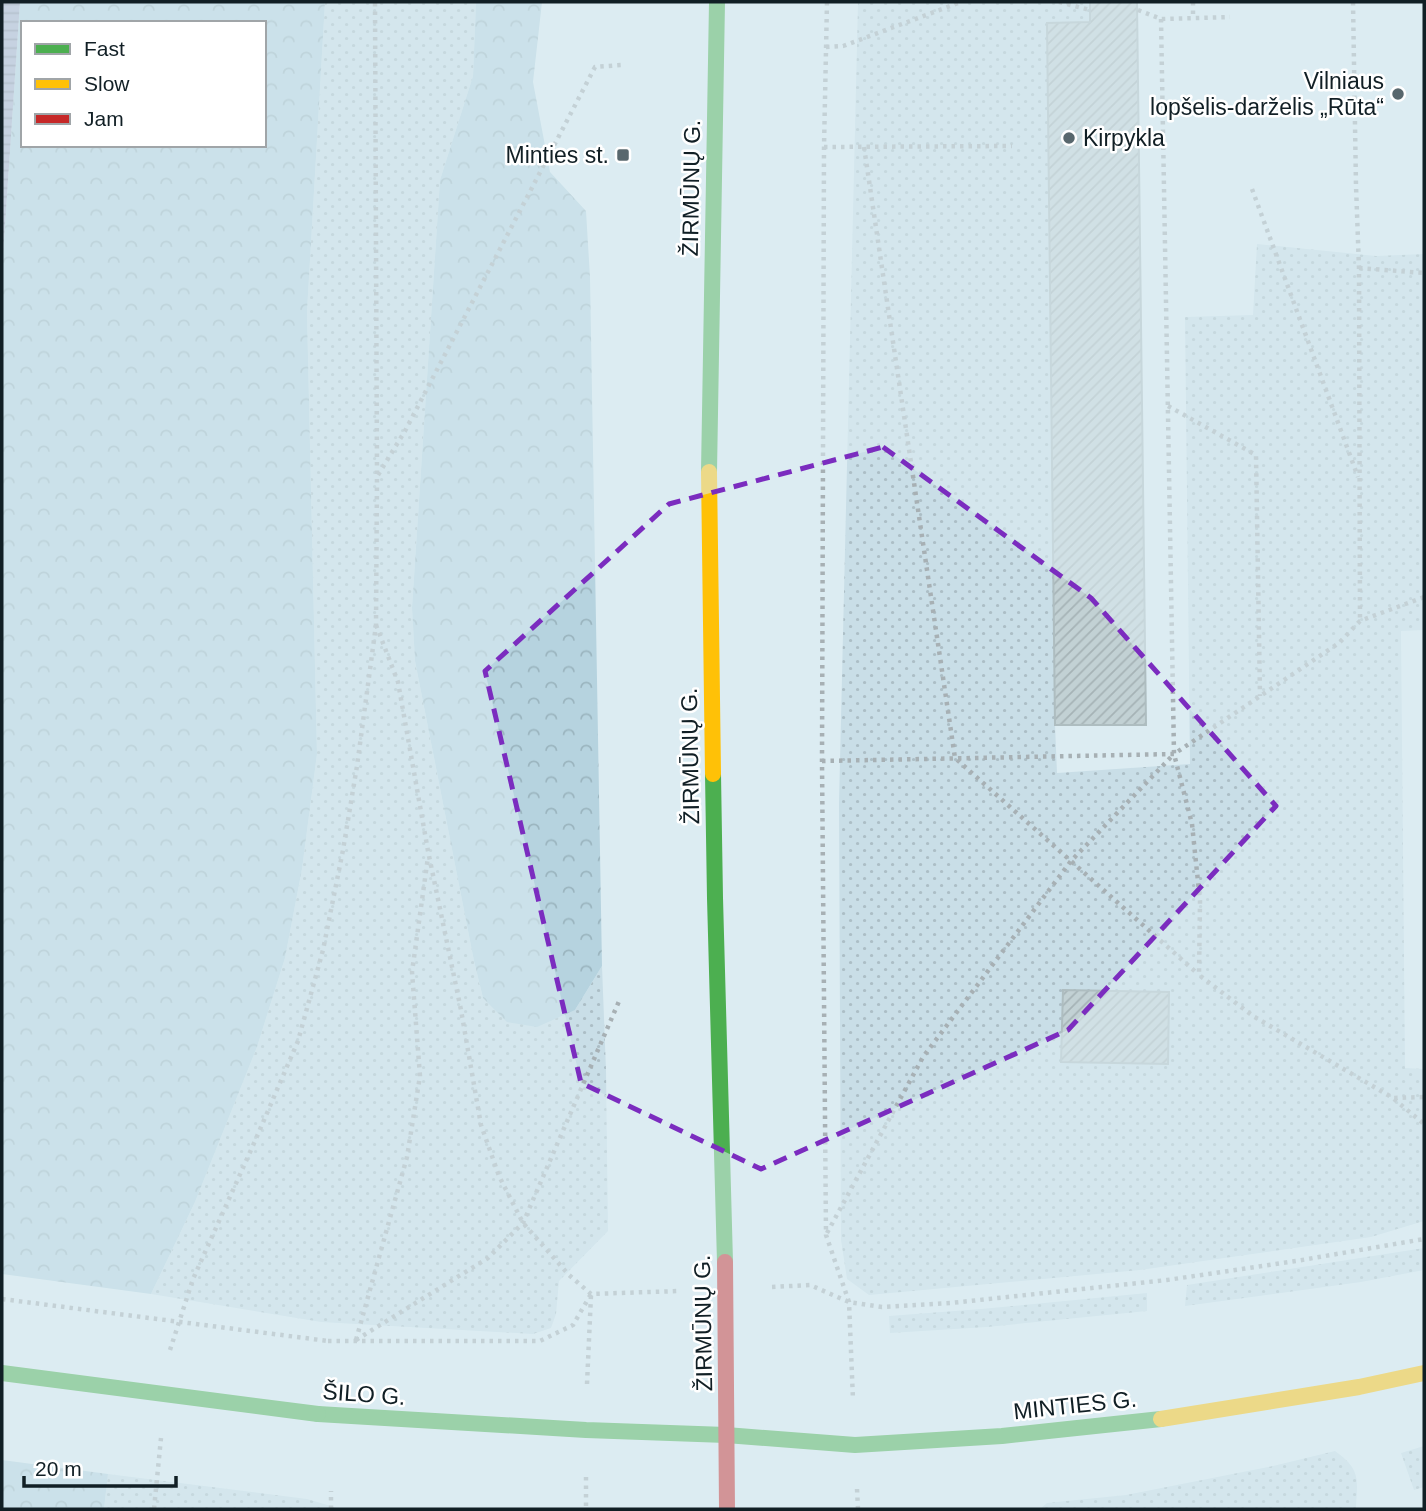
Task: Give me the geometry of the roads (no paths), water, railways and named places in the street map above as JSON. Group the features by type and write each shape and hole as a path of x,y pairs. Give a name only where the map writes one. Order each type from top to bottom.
{"main road":[{"name":"ŽIRMŪNŲ G.","path":"717,2 709,445 715,898 726,1289 727,1509"},
{"name":"ŠILO G.","path":"2,1373 318,1414 586,1430 726,1435"},
{"name":"MINTIES G.","path":"726,1435 855,1445 1002,1436 1155,1420 1359,1387 1424,1373"}],"place":[{"name":"Vilniaus lopšelis-darželis „Rūta“","path":"1398,94"},
{"name":"Kirpykla","path":"1069,138"},
{"name":"Minties st.","path":"623,155"}]}
